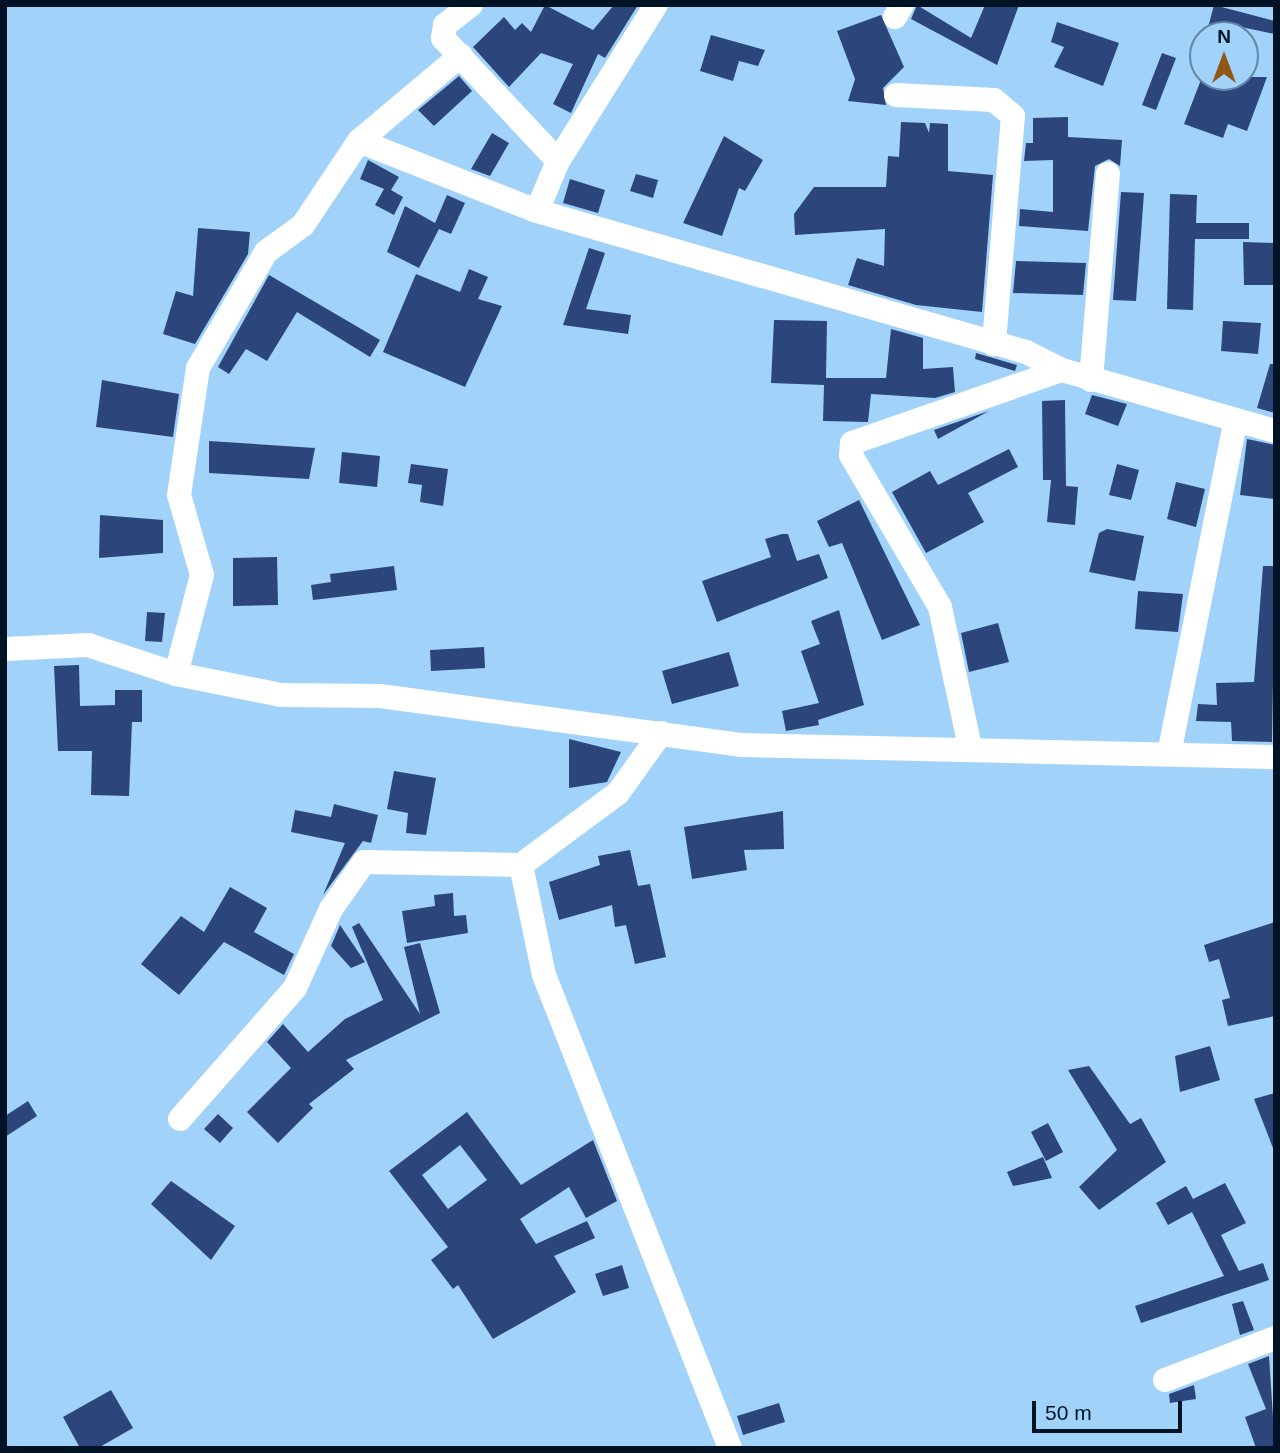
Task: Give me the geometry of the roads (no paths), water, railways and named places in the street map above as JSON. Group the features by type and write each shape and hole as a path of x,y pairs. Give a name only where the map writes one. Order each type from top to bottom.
{"street":[{"path":"471,5 443,32 558,161"},
{"path":"537,211 558,161 656,5"},
{"path":"176,674 202,575 179,495 198,368 266,252 303,225 359,141 461,55"},
{"path":"896,95 994,100 1013,116 994,344"},
{"path":"359,141 537,211 994,344 1091,380 1235,424 1275,431"},
{"path":"1091,380 1108,174"},
{"path":"970,747 940,607 849,448 1062,370"},
{"path":"1169,754 1235,424"},
{"path":"5,649 88,645 176,674 281,695 380,696 741,745 970,747 1275,757"},
{"path":"180,1119 295,988 331,909 363,862 521,865 618,793 661,733"},
{"path":"521,865 544,975 730,1448"},
{"path":"1165,1380 1275,1338"}]}
